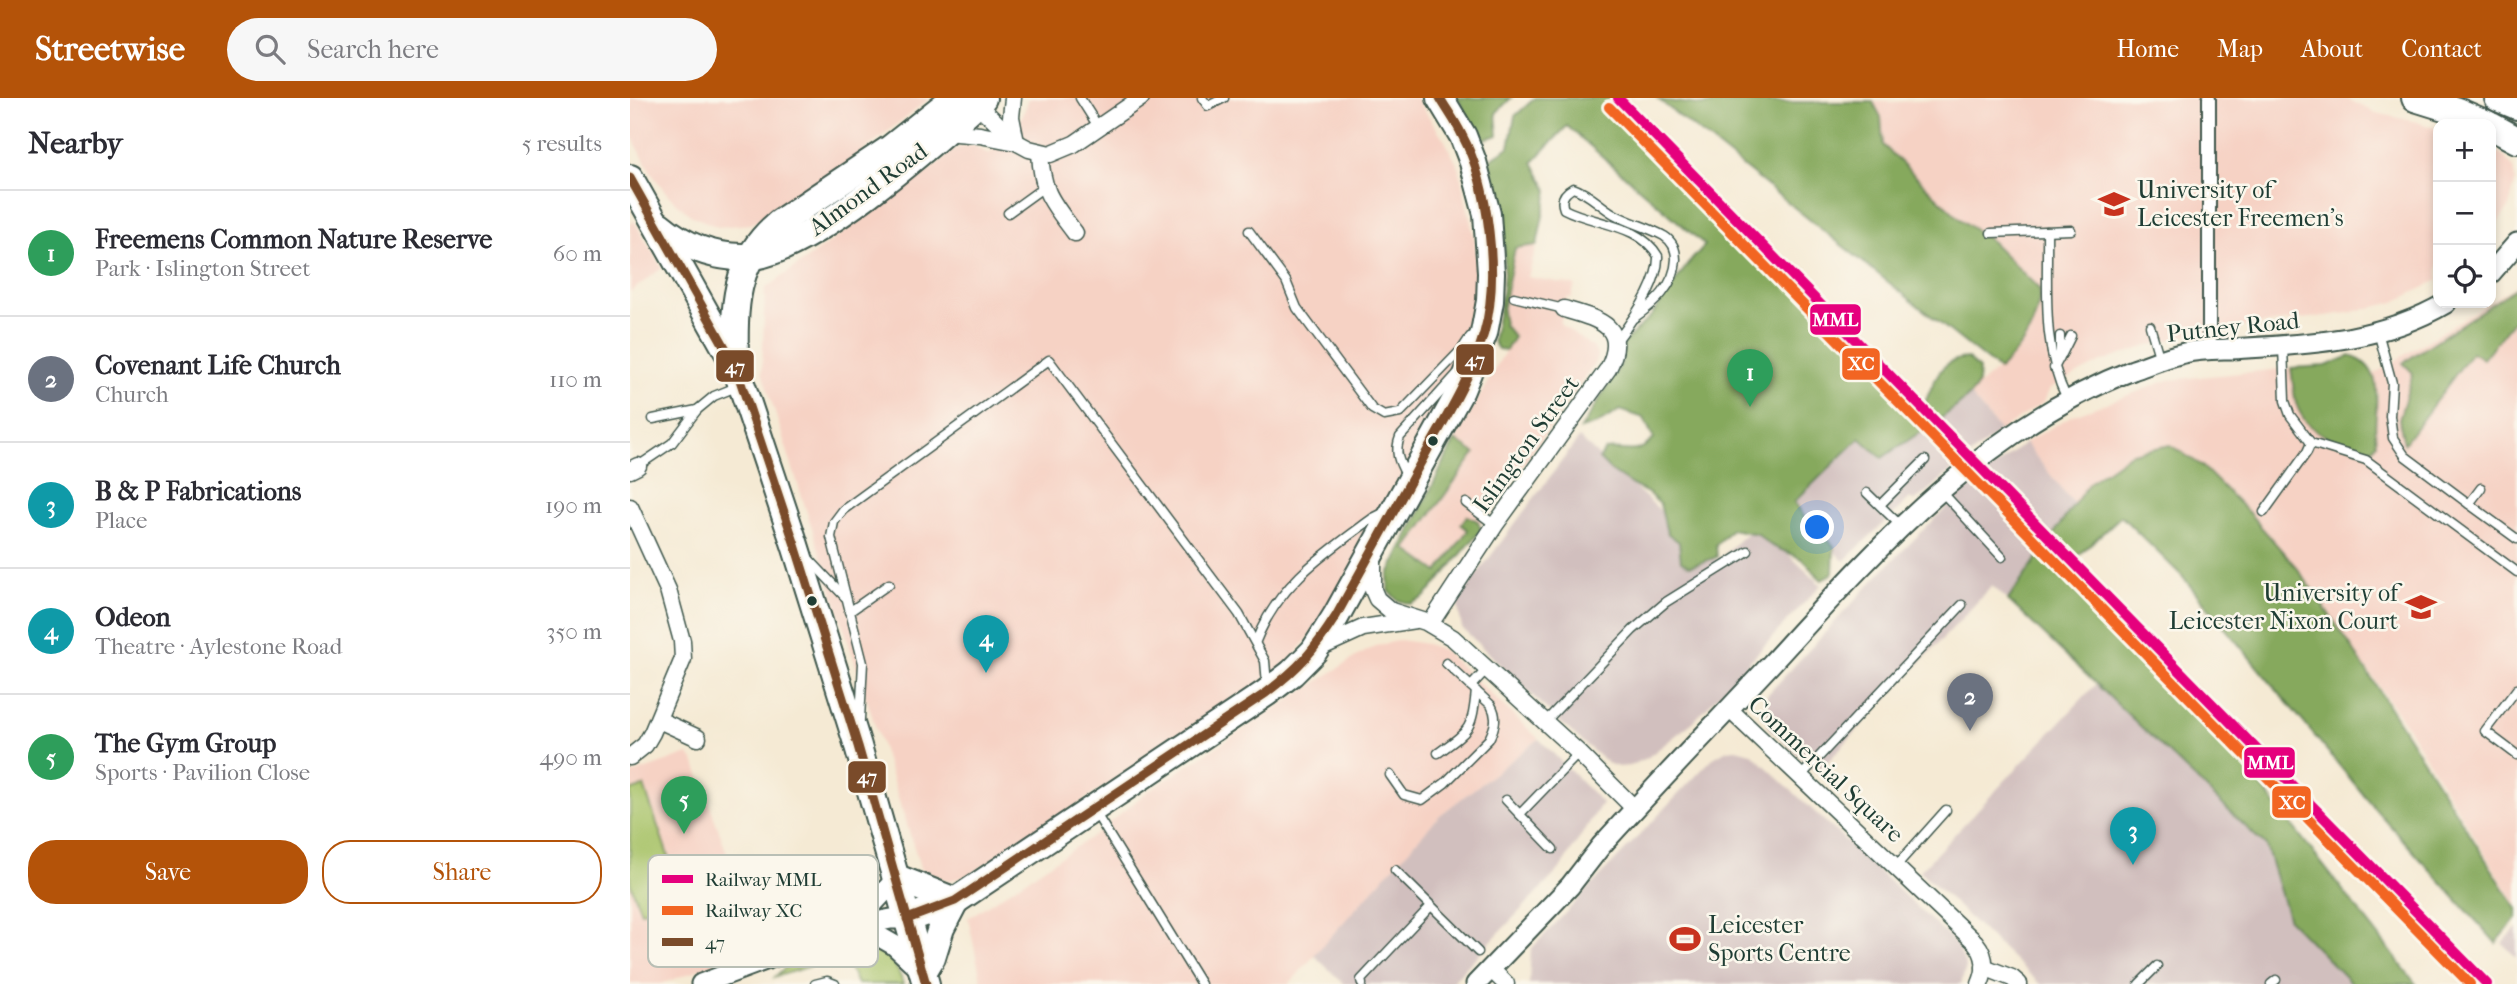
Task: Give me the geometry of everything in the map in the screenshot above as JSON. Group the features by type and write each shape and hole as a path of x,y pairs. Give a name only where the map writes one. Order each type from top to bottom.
{"main road":[{"path":"907,919 955,901 1266,693 1314,651 1461,390 1502,299 1480,181 1463,136 1440,98"},
{"path":"2415,98 2475,119"},
{"path":"2498,98 2517,106"},
{"name":"Almond Road","path":"639,202 674,238 694,248 721,256 749,257 792,243 850,207 944,132 971,99"},
{"name":"Almond Road","path":"738,375 734,307 749,257 763,236 891,148 971,99"},
{"path":"2496,129 2517,140"},
{"path":"639,202 738,375 858,746 924,978"},
{"path":"897,878 955,901"},
{"path":"924,978 955,901"},
{"path":"907,919 937,941"}],"street":[{"path":"1013,98 1011,117 1016,142"},
{"path":"944,132 1016,142 1040,153 1050,154 1062,151 1141,98"},
{"path":"2209,98 2209,350"},
{"path":"971,99 1016,142"},
{"path":"1040,153 1044,187 1075,233"},
{"path":"2496,268 2517,243"},
{"path":"2496,272 2517,263"},
{"name":"Putney Road","path":"1729,709 1836,592 1940,490 2013,433 2067,398 2186,352 2339,341 2411,321 2436,308"},
{"path":"1564,309 1594,318 1604,324 1613,332 1616,342"},
{"name":"Islington Street","path":"1424,622 1608,369 1616,355 1616,342"},
{"path":"630,507 668,590 682,641 683,659 659,720 645,745 630,757"},
{"path":"1373,550 1373,590 1377,599 1391,611 1424,622 1452,638 1579,753 1636,809"},
{"path":"1314,651 1363,628 1424,622"},
{"name":"Commercial Square","path":"1476,984 1570,886 1601,846 1729,709 1975,942 1985,958 1984,967"},
{"path":"659,720 698,738"},
{"path":"878,898 897,878"},
{"path":"878,921 907,919"},
{"path":"878,936 894,946 924,978"},
{"path":"701,984 747,967"},
{"path":"1980,984 1984,967 2012,978 2019,984"},
{"path":"1491,969 1506,984"}],"lane":[{"path":"1080,98 1099,128"},
{"path":"1202,98 1208,106 1224,98"},
{"path":"1008,213 1044,187"},
{"path":"1616,342 1633,318 1655,275 1658,256 1647,241 1609,223 1564,209 1563,196 1573,188 1615,214 1665,237 1672,243 1676,254 1671,281 1654,303 1633,318"},
{"path":"1991,233 2071,230"},
{"path":"1249,231 1286,281 1297,308 1372,410 1384,416 1400,413 1462,349 1502,299 1564,309"},
{"path":"2047,231 2048,337 2054,368 2067,398"},
{"path":"2150,326 2160,360"},
{"path":"2378,332 2392,383 2390,416 2393,438 2405,456 2517,539"},
{"path":"2060,336 2060,357"},
{"path":"2054,368 2071,336"},
{"path":"2283,346 2286,401 2290,415 2311,443 2367,460 2517,572"},
{"path":"858,746 863,663 831,537 834,522 838,516 1049,360 1211,575 1256,641 1265,661 1266,693"},
{"path":"634,468 671,443 697,410 738,375"},
{"path":"653,419 697,410"},
{"path":"2264,512 2311,443"},
{"path":"1880,505 1925,460"},
{"path":"2469,504 2481,488"},
{"path":"1940,490 2001,557"},
{"path":"1867,492 1902,527"},
{"path":"1466,503 1495,525"},
{"path":"1256,641 1270,613 1298,575 1373,518 1397,507"},
{"path":"795,545 845,597"},
{"path":"1545,722 1633,630 1665,602 1748,551"},
{"path":"849,612 889,583"},
{"path":"1800,777 1962,605"},
{"path":"1390,775 1404,795 1422,800 1445,783 1489,739 1494,730 1495,713 1491,705 1446,663"},
{"path":"1438,753 1470,728 1473,722 1473,688 1487,669"},
{"path":"2517,689 2485,732 2517,755"},
{"path":"1520,814 1579,753"},
{"path":"1506,800 1553,849"},
{"path":"1093,809 1201,984"},
{"path":"1896,866 1946,810"},
{"path":"1395,870 1478,952"},
{"path":"1362,984 1361,980 1430,907"},
{"path":"2139,984 2157,966"},
{"path":"815,984 827,981 835,984"}],"shaded area":[{"path":"630,98 930,98 837,172 780,209 751,224 718,227 690,215 668,195 652,174 630,133"},
{"path":"1029,98 1416,98 1444,139 1458,166 1475,241 1478,290 1464,356 1445,403 1315,629 1282,671 969,875 948,881 921,869 762,372 765,289 941,162 953,150 974,146 989,154 1023,115"},
{"name":"University of Leicester Freemen's","path":"1981,98 2345,98 2376,113 2433,127 2433,283 2395,302 2348,313 2195,333 2147,346 2101,362 2050,388 2044,402 2000,431 1969,394 1998,369 1659,100 1701,105 1744,102 1895,102"},
{"path":"2496,151 2513,168 2515,181 2509,207 2496,225"},
{"path":"634,221 662,268 630,292 630,224"},
{"path":"1537,245 1528,277 1575,285 1571,298 1567,297 1560,324 1594,348 1597,355 1595,363 1494,506 1441,574 1406,549 1475,454 1455,440 1513,337 1504,325 1502,311 1515,248"},
{"name":"University of Leicester Nixon Court","path":"2517,285 2517,906 2406,725 2298,569 2248,512 2201,465 2170,445 2089,483 2074,504 2025,443 2071,416 2169,380 2291,368 2296,405 2376,443 2374,430 2378,395 2374,374 2480,308 2496,308 2496,298"},
{"path":"1969,394 2000,431 1914,502 1910,498 1844,561 1788,506 1858,436 1881,459"},
{"path":"1579,438 1717,561 1756,524 1821,585 1693,722 1647,758 1630,766 1618,767 1607,763 1558,720 1462,628 1457,601"},
{"path":"2025,443 2074,504 2008,600 1992,586 1817,773 1768,727 1767,695 1885,568 1957,497"},
{"path":"1400,640 1443,650 1539,739 1440,815 1289,984 982,984 968,918 1094,835 1147,792 1354,658 1376,646"},
{"path":"2096,684 2266,847 2289,920 2352,984 2040,984 1920,871"},
{"path":"1539,739 1602,803 1559,870 1450,984 1344,984 1314,955 1440,815"},
{"path":"1736,749 1751,753 1759,760 1950,938 1958,947 1966,967 1961,984 1529,984 1531,949 1712,759 1727,750"},
{"path":"688,754 694,761 728,855 648,855 648,967 705,967 661,984 630,984 630,775"},
{"path":"2517,928 2517,958 2502,943"}],"green space":[{"path":"1457,98 1511,98 1496,113 1498,135 1481,140"},
{"path":"1535,98 1607,98 1911,405 1925,402 1935,378 1950,362 1967,358 1979,369 1977,386 1948,413 1882,458 1860,438 1794,502 1807,520 1834,546 1833,573 1822,580 1803,560 1773,546 1758,534 1731,529 1716,545 1717,557 1690,566 1681,561 1679,542 1667,533 1660,504 1648,493 1611,471 1599,459 1605,450 1636,450 1654,439 1644,418 1620,410 1597,424 1581,429 1621,364 1624,342 1651,316 1705,245 1567,126 1533,162 1548,191 1537,245 1515,248 1502,311 1504,325 1514,337 1506,350 1498,349 1493,341 1502,294 1504,260 1501,215 1489,160 1509,147 1515,116"},
{"path":"1659,100 1701,105 1744,102 1873,102 1881,117 1883,145 1960,219 1991,241 2040,290 2036,314 2028,334 1999,370"},
{"path":"2517,287 2517,316 2483,359 2472,352 2404,444 2399,419 2413,373 2403,363 2486,308 2496,308 2496,301"},
{"path":"2350,356 2363,362 2371,370 2375,381 2376,443 2370,452 2337,442 2318,432 2302,416 2295,397 2291,368 2326,366"},
{"path":"1455,440 1475,453 1406,549 1438,572 1468,530 1461,524 1467,516 1478,521 1481,530 1423,598 1410,604 1397,600 1389,591 1388,576"},
{"path":"2170,445 2201,465 2248,512 2298,569 2351,646 2517,909 2517,918 2496,943 2377,811 2182,576 2121,516 2067,566 2071,586 2252,774 2416,984 2352,984 2289,920 2266,846 2008,600 2089,483 2132,453"},
{"path":"644,786 668,855 648,855 648,909 641,912 630,882 630,791"},
{"path":"878,951 893,963 903,984 857,984 849,967 878,967"},
{"path":"787,967 808,967 775,977"}],"rail line":[{"name":"MML","path":"1618,98 2487,984"},
{"name":"XC","path":"1609,107 2470,984"}],"transit line":[{"name":"47","path":"907,919 955,901 1266,693 1305,658 1336,616 1459,394 1479,349 1489,311 1491,259 1485,205 1471,156 1460,130 1440,98"},
{"name":"47","path":"630,178 735,365 858,746 926,984"}],"place":[{"name":"University of Leicester Freemen's","path":"2114,204"},
{"name":"Freemens Common Nature Reserve","path":"1750,407"},
{"name":"University of Leicester Nixon Court","path":"2421,607"},
{"name":"Odeon","path":"986,673"},
{"name":"Covenant Life Church","path":"1970,731"},
{"name":"The Gym Group","path":"684,834"},
{"name":"B & P Fabrications","path":"2133,865"},
{"name":"Leicester Sports Centre","path":"1685,939"}]}
